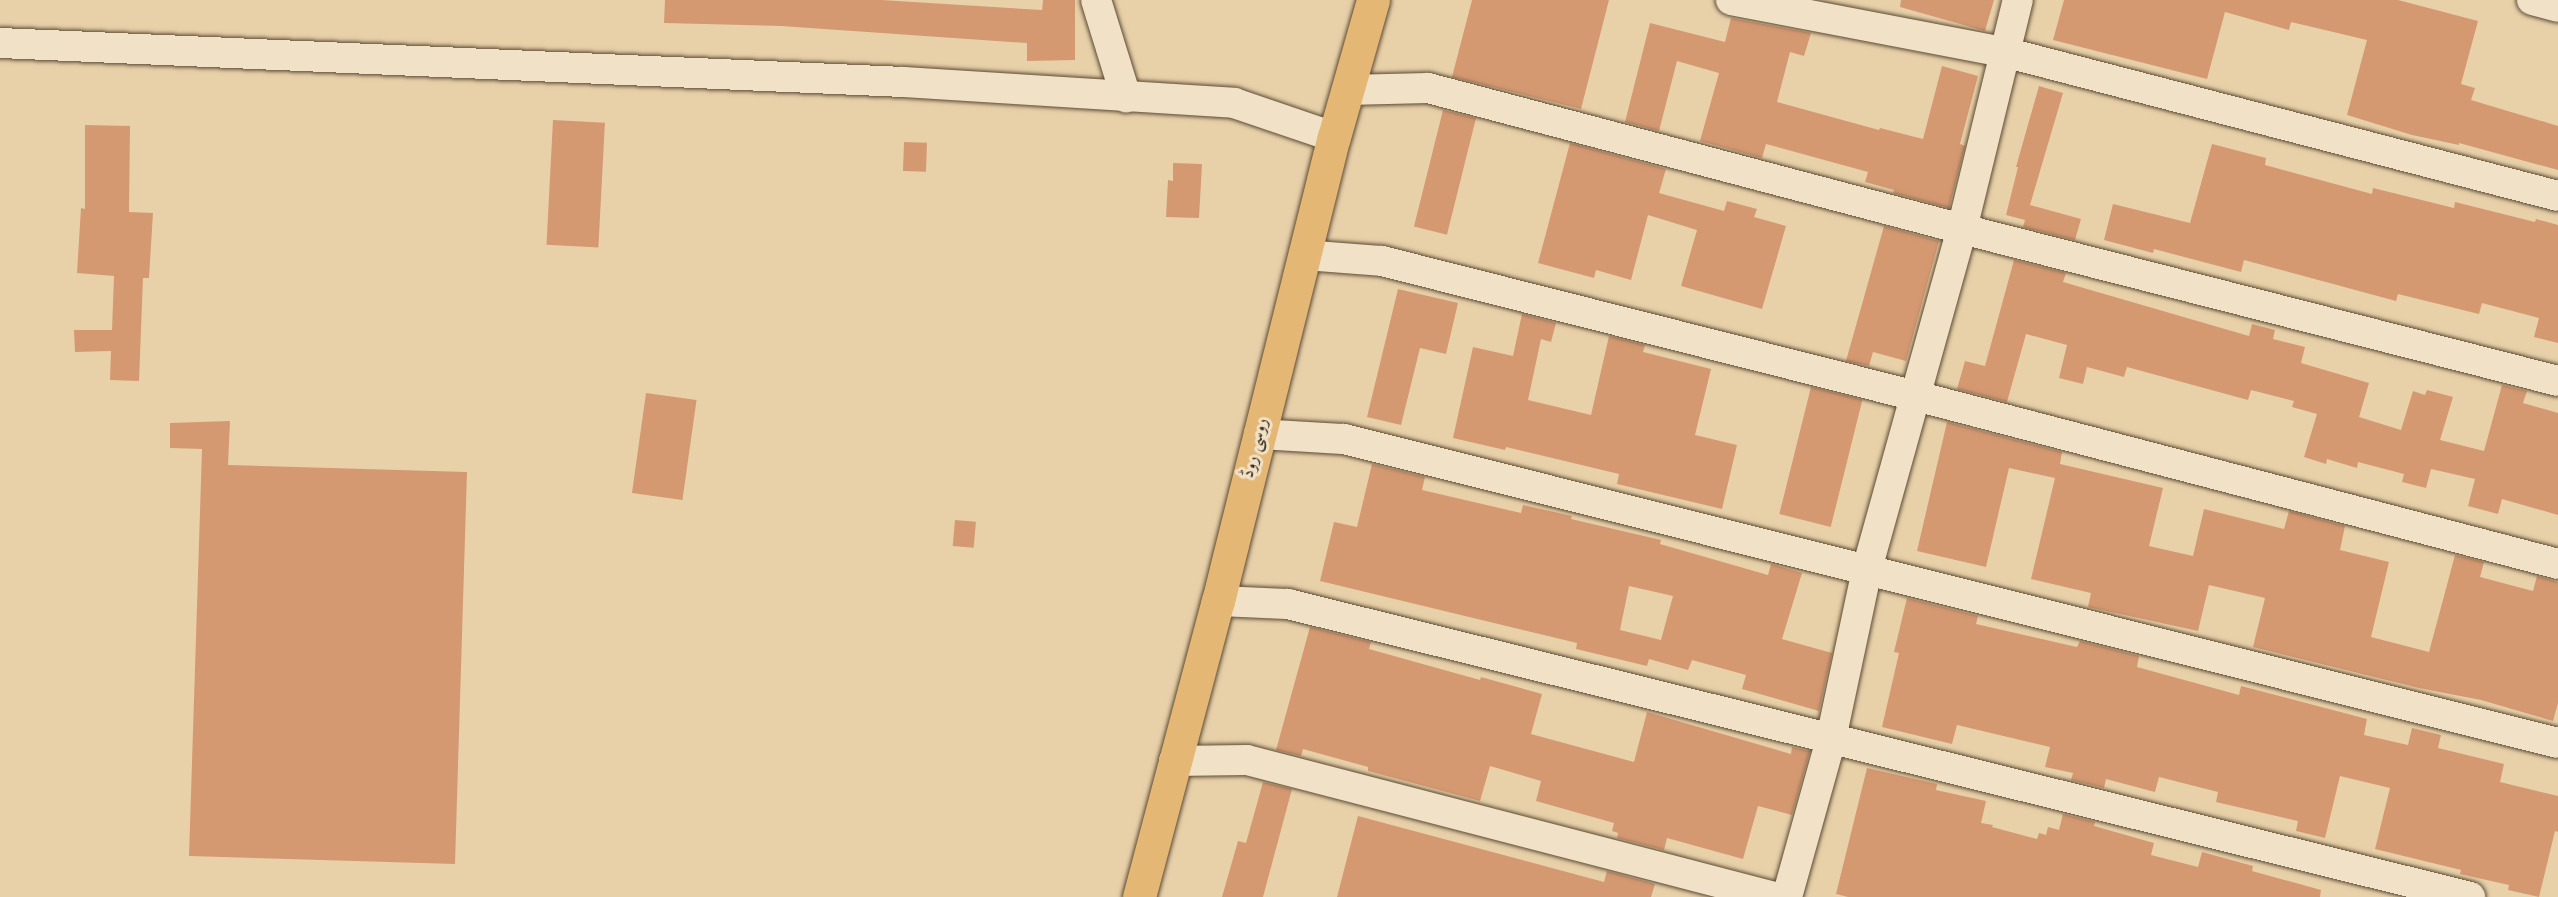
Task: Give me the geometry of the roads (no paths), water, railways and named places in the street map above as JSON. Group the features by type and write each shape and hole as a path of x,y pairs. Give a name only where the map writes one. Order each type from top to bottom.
{"main road":[{"name":"روسی روڈ","path":"1139,897 1218,601 1334,137 1373,0"}],"street":[{"path":"1095,0 1126,97"},
{"path":"1731,0 2004,52 2558,196"},
{"path":"1787,897 1831,739 1867,568 1962,229 2018,0"},
{"path":"2532,0 2558,7"},
{"path":"0,43 903,82 1234,104 1334,137"},
{"path":"1347,90 1428,88 1962,229 2558,381"},
{"path":"1304,255 1382,261 1916,396 2558,564"},
{"path":"1259,434 1344,439 1867,568 2558,743"},
{"path":"1218,601 1288,604 2470,897"},
{"path":"1174,761 1247,760 1775,897"}]}
